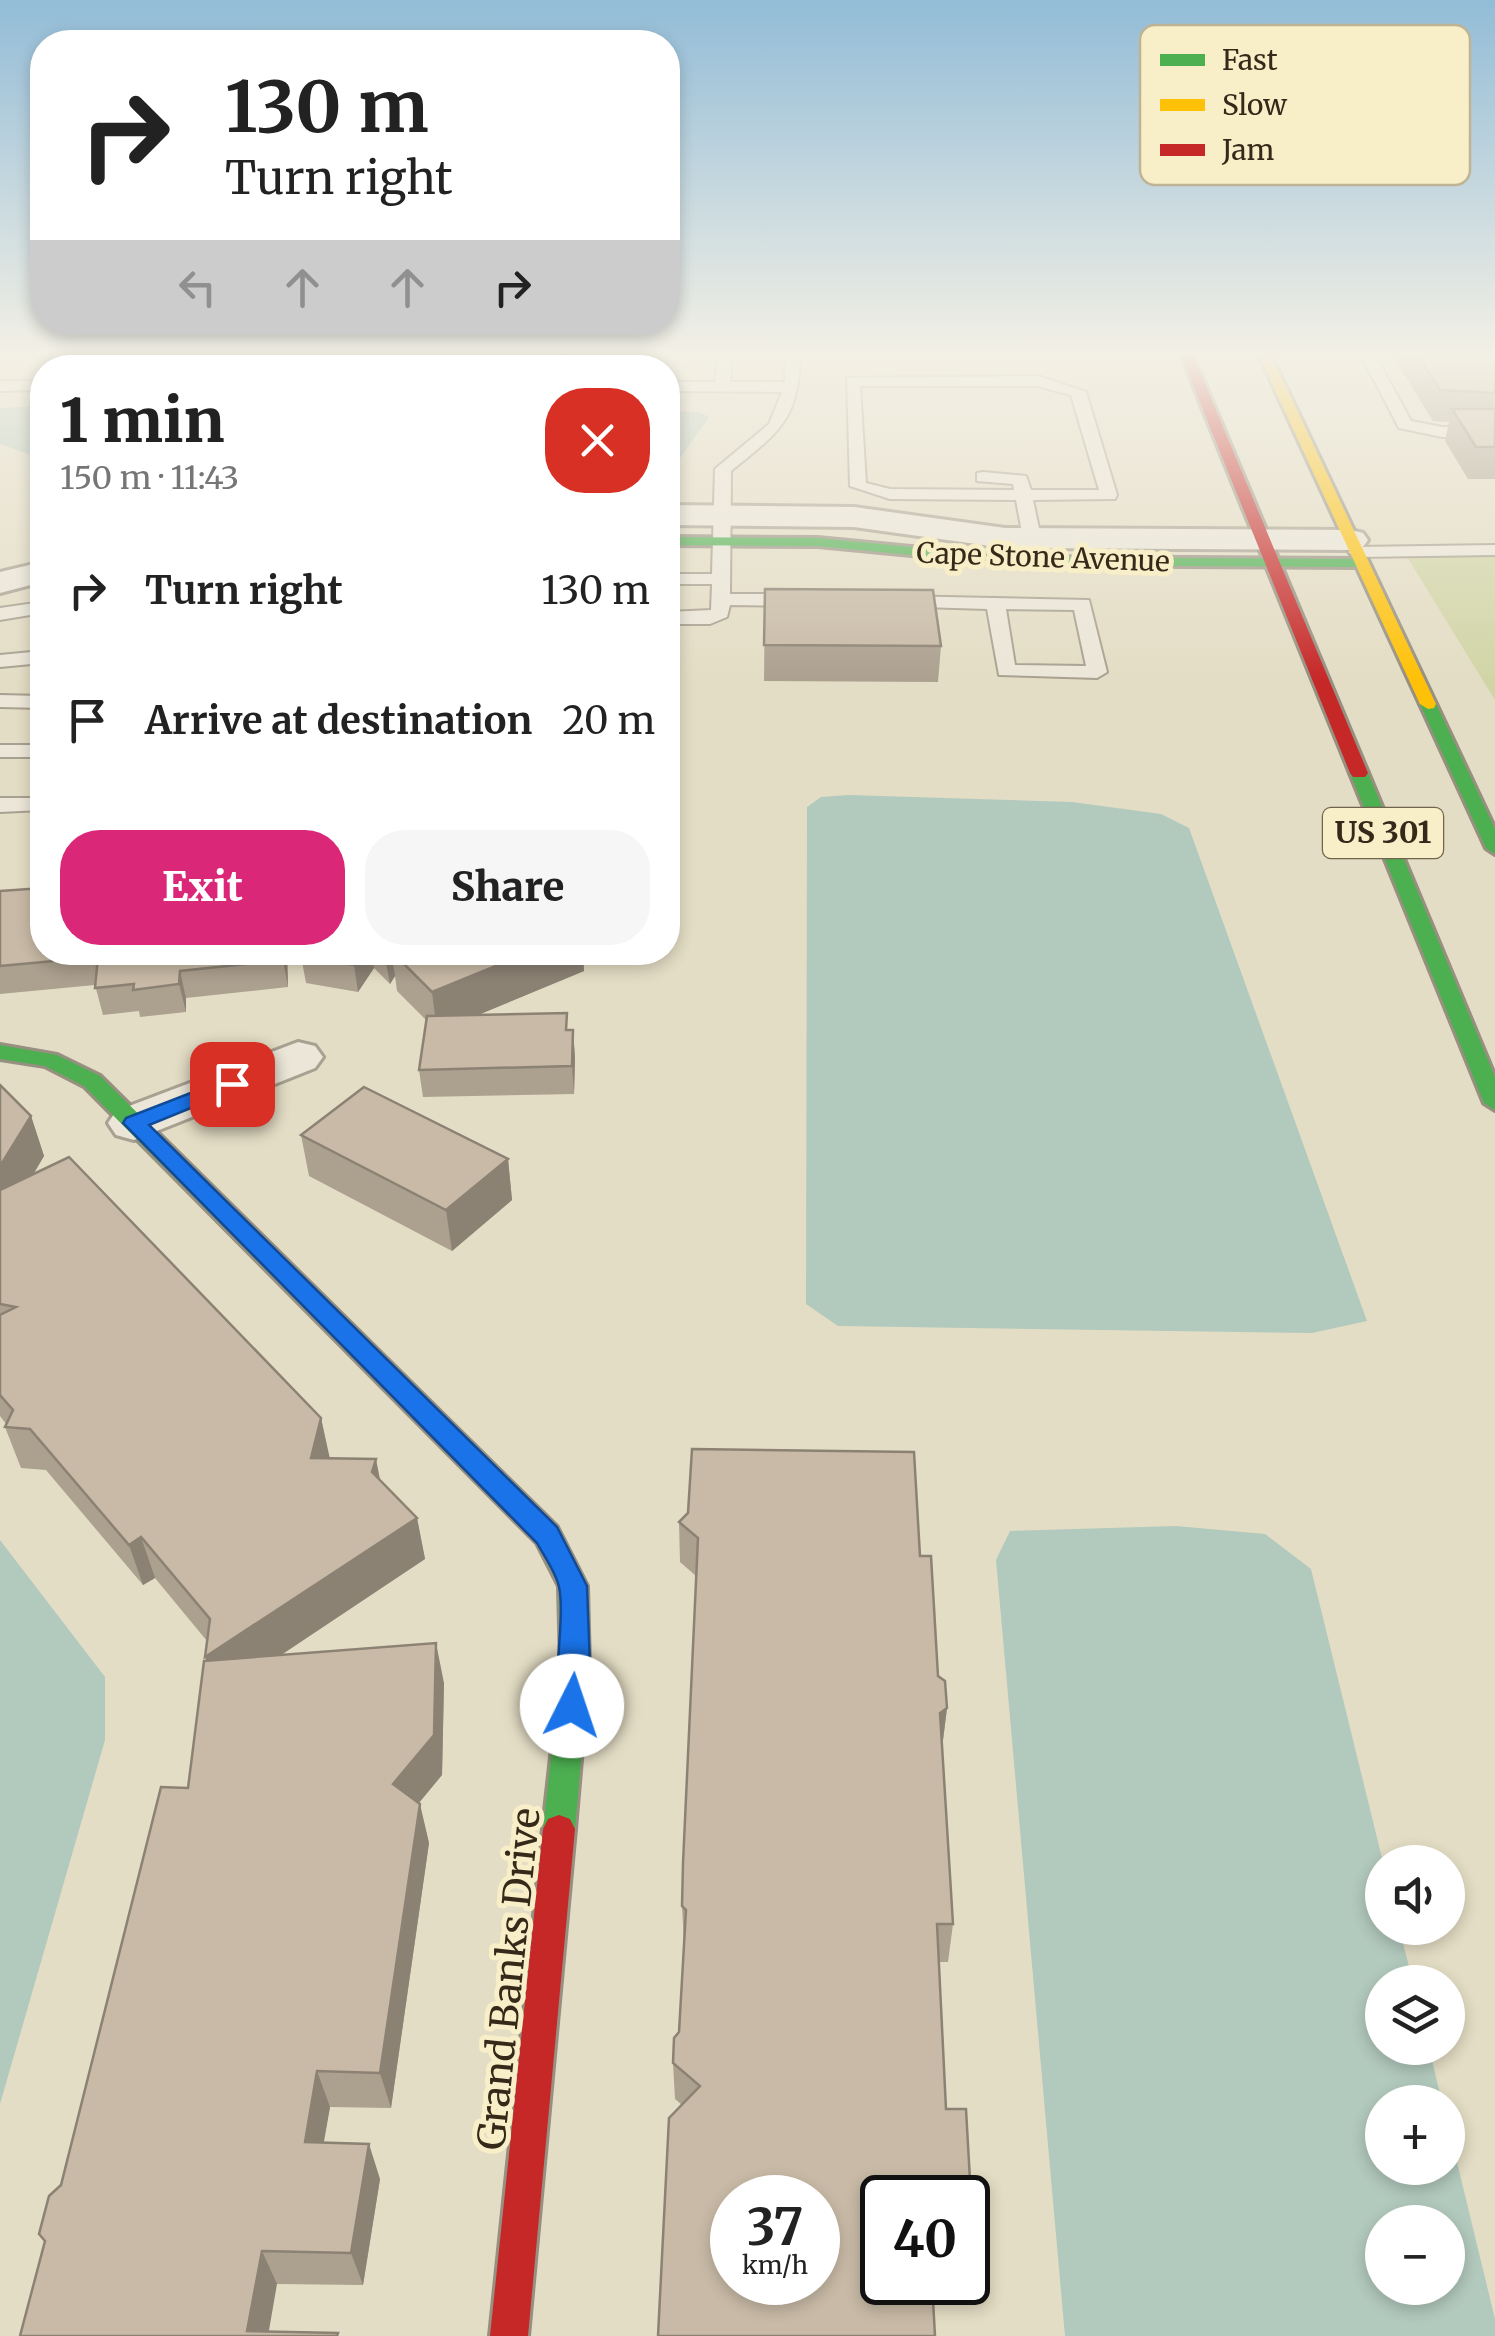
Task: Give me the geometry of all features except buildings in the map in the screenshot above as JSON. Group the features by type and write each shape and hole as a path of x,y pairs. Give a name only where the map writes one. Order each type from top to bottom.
{"main road":[{"name":"US 301","path":"1230,462 1495,1103"},
{"name":"US 301","path":"1314,462 1495,848"},
{"name":"Cape Stone Avenue","path":"680,538 721,528 983,560 1266,551"},
{"name":"Grand Banks Drive","path":"0,1052 50,1060 92,1081 547,1535 573,1586 575,1666 509,2336"}],"street":[{"name":"Cape Stone Avenue","path":"680,518 721,528 854,517 953,534 1266,551 1356,552"},
{"path":"0,556 30,549"},
{"path":"0,582 30,575"},
{"path":"134,1123 298,1058"}],"lane":[{"path":"680,618 710,618 720,613 723,469 732,462"},
{"path":"857,462 858,486 890,494 1109,495 1099,462"},
{"path":"858,478 931,477"},
{"path":"984,477 1020,480 1032,538"},
{"path":"1356,552 1495,550"},
{"path":"680,581 819,601"},
{"path":"878,602 996,603 1082,604 1097,672 1006,671 996,603"},
{"path":"0,614 30,610"},
{"path":"0,661 30,657"},
{"path":"0,701 30,702"},
{"path":"0,751 30,751"},
{"path":"0,805 30,804"}],"green space":[{"path":"1404,552 1495,552 1495,700"}],"shaded area":[{"path":"821,797 1072,802 1161,814 1189,828 1367,1321 1312,1333 838,1326 806,1304 807,807"},
{"path":"1176,1526 1265,1534 1311,1569 1379,1845 1365,1845 1365,1945 1403,1945 1409,1965 1365,1965 1365,2065 1433,2065 1438,2085 1365,2085 1365,2185 1463,2185 1495,2319 1495,2336 1065,2336 996,1560 1010,1531"},
{"path":"0,1540 105,1677 105,1740 0,2104"}],"traffic: fast":[{"path":"680,541 818,542 1015,561 1360,563"},
{"path":"1428,704 1495,848"},
{"path":"1359,773 1495,1103"},
{"path":"0,1052 50,1060 92,1081 547,1535 573,1586 575,1667 559,1829"}],"traffic: slow":[{"path":"1315,462 1428,704"}],"traffic: jam":[{"path":"1231,462 1359,773"},
{"path":"509,2336 559,1829"}],"route":[{"path":"232,1084 134,1123 547,1535 573,1586 572,1706"}]}
